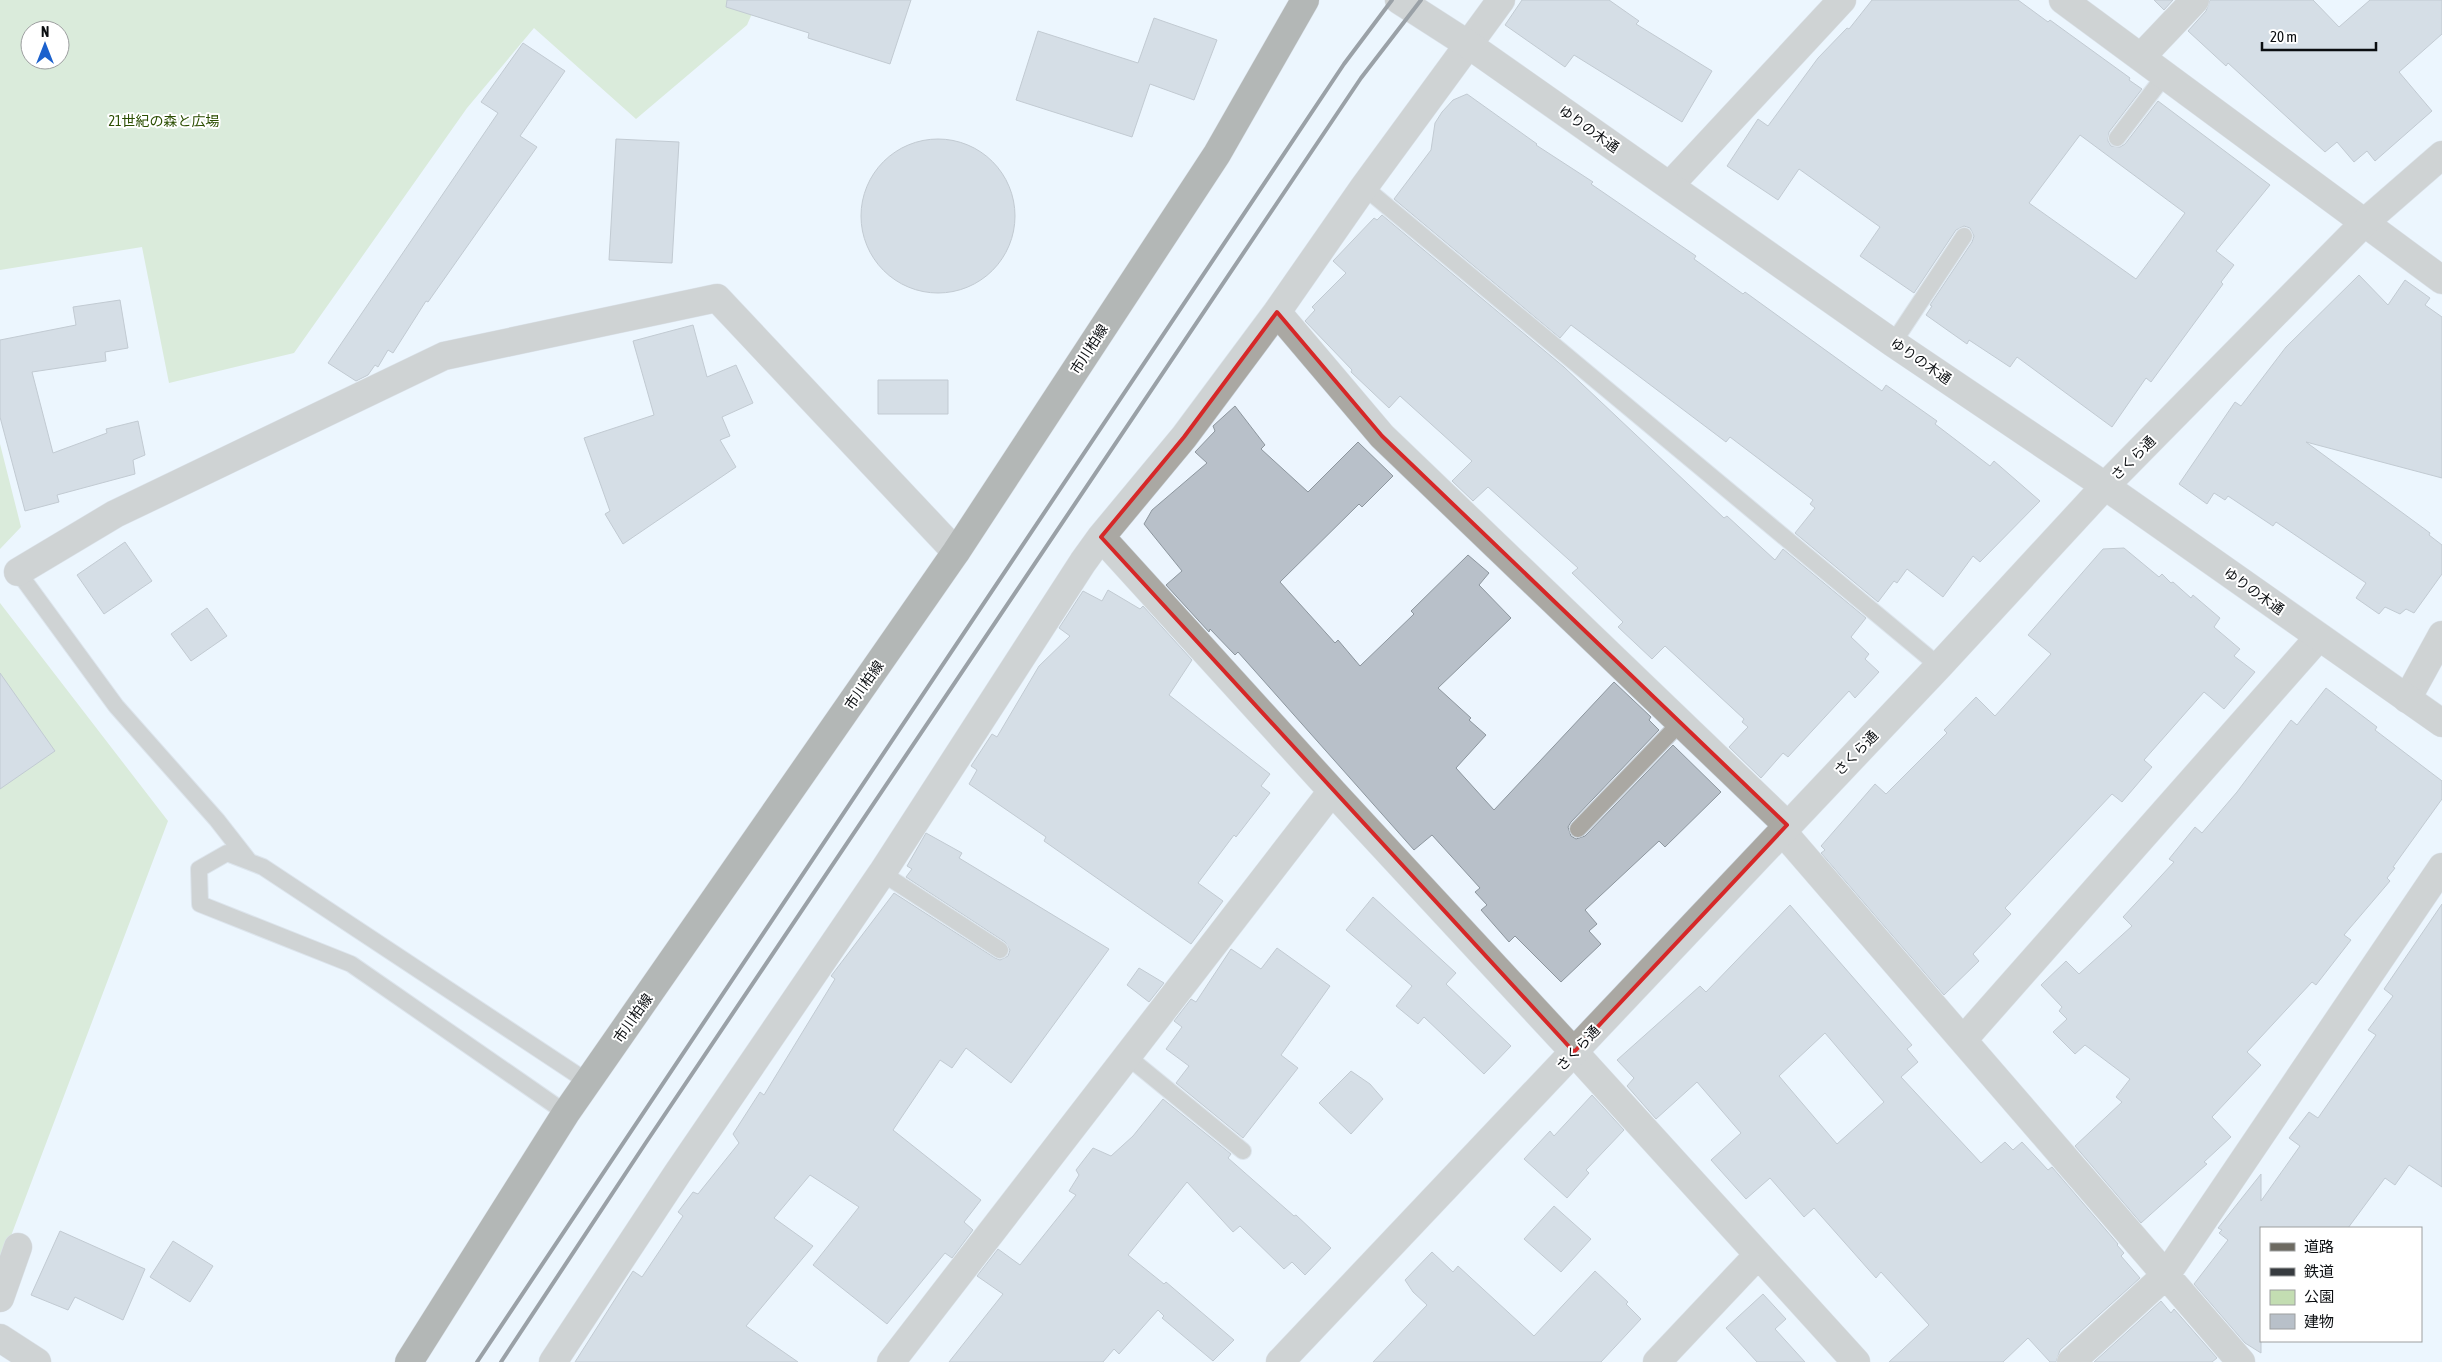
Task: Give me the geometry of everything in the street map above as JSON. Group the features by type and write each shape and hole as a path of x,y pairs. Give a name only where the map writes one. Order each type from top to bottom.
{"main road":[{"name":"市川柏線","path":"409,1362 566,1113 956,552 1217,154 1305,0"}],"street":[{"name":"ゆりの木通","path":"1399,0 1469,45 1893,343 2105,486 2442,723"},
{"path":"553,1362 677,1174 882,873 1101,536 1184,437 1277,312 1364,187 1501,0"},
{"path":"1670,185 1842,0"},
{"path":"2063,0 2442,280"},
{"path":"2141,57 2195,0"},
{"name":"さくら通","path":"1280,1362 1939,666 2105,486 2364,222 2442,155"},
{"path":"18,572 115,514 444,356 717,298 956,552"},
{"path":"1277,312 1382,436 1680,723 1784,828 1963,1040 2241,1362"},
{"path":"1101,536 1332,791 1574,1052 1856,1362"},
{"path":"2407,699 2442,635"},
{"path":"1963,1040 2319,637"},
{"path":"891,1362 1332,791"},
{"path":"2070,1362 2166,1275 2442,867"},
{"path":"0,1298 18,1247"},
{"path":"1657,1362 1758,1255"},
{"path":"0,1338 37,1362"}],"lane":[{"path":"2117,138 2165,75"},
{"path":"1364,187 1939,666"},
{"path":"1893,343 1964,236"},
{"path":"18,572 116,706 217,820 250,862"},
{"path":"1578,829 1680,723"},
{"path":"566,1113 351,964 200,904 199,869 227,853 263,867 588,1082"},
{"path":"882,873 1000,950"},
{"path":"1128,1057 1243,1151"}],"highlighted area":[{"path":"1277,312 1382,436 1787,825 1574,1052 1101,537 1184,437"}],"green space":[{"name":"21世紀の森と広場","path":"0,0 758,0 747,25 636,119 534,28 467,108 294,353 169,383 142,247 0,270"},
{"path":"0,444 21,527 0,549"},
{"path":"0,603 168,821 0,1265"}],"building":[{"path":"727,0 911,0 890,64 808,38 809,33 726,7"},
{"path":"1522,0 1609,0 1639,21 1636,24 1712,71 1682,122 1574,55 1565,67 1505,25"},
{"path":"1872,0 2018,0 2048,22 2050,20 2130,78 2129,80 2142,89 2109,132 2108,141 2111,146 2120,147 2125,144 2158,101 2270,185 2216,251 2234,265 2221,282 2223,284 2151,382 2146,378 2112,427 2017,357 2010,367 1969,340 1967,344 1926,315 1932,306 1930,305 1972,242 1974,236 1970,228 1964,226 1956,230 1914,293 1860,256 1880,227 1799,169 1778,200 1727,166 1758,119 1768,126 1818,58 1847,28 1849,29","holes":["2080,135 2185,213 2136,279 2029,203"]},
{"path":"2154,0 2173,0 2164,10"},
{"path":"2210,0 2313,0 2339,27 2370,0 2442,0 2442,34 2399,72 2432,111 2375,161 2367,151 2354,162 2337,142 2325,152 2228,63 2226,66 2188,31 2206,11"},
{"path":"1154,18 1217,40 1194,100 1150,84 1132,137 1016,100 1038,31 1138,63"},
{"path":"523,43 565,71 520,136 537,147 428,302 426,301 393,353 388,350 378,367 375,365 368,375 356,381 328,363 498,113 481,102"},
{"path":"1467,94 1536,145 1593,182 1591,184 1696,256 1694,259 1743,294 1745,292 1882,391 1886,385 1937,421 1935,424 1990,466 1994,461 2040,501 1980,562 1973,556 1943,597 1907,569 1897,583 1894,581 1878,602 1795,533 1815,508 1810,504 1813,500 1730,437 1726,442 1571,325 1560,338 1394,199 1431,150 1435,123 1442,112 1453,100"},
{"path":"616,139 679,142 672,263 609,260"},
{"path":"938,139 953,140 968,145 993,161 1009,186 1014,201 1014,231 1009,246 993,271 968,287 953,292 938,293 923,292 908,287 883,271 867,246 862,231 861,216 862,201 867,186 883,161 908,145 923,140"},
{"path":"1382,215 1564,367 1724,518 1727,516 1775,560 1783,549 1866,618 1851,637 1869,654 1865,659 1879,672 1855,698 1849,691 1788,757 1783,753 1761,778 1729,747 1748,727 1742,722 1744,719 1665,646 1652,659 1618,627 1623,622 1572,573 1578,568 1488,487 1473,501 1452,481 1472,461 1400,396 1389,408 1351,372 1352,370 1305,321 1315,310 1312,307 1346,273 1333,261 1374,218 1377,220"},
{"path":"2359,275 2388,305 2405,280 2430,298 2425,305 2442,317 2442,478 2306,442 2430,533 2429,535 2442,545 2442,574 2414,613 2406,609 2400,614 2385,607 2379,614 2356,598 2366,583 2276,522 2273,526 2228,496 2225,500 2214,493 2207,504 2179,484 2235,402 2241,406 2286,347"},
{"path":"120,300 128,348 105,352 106,361 32,372 53,453 107,433 106,429 138,421 145,455 133,460 135,474 57,495 59,502 25,511 0,417 0,340 76,325 73,307"},
{"path":"693,325 707,377 736,365 753,403 722,417 730,436 720,440 736,467 623,544 605,514 610,511 584,438 654,415 633,341"},
{"path":"878,380 948,380 948,414 878,414"},
{"path":"1235,406 1265,445 1261,449 1308,492 1358,442 1393,476 1362,507 1359,504 1280,582 1335,643 1338,640 1360,666 1414,614 1411,611 1468,555 1489,573 1479,585 1511,618 1438,688 1471,718 1469,720 1486,735 1456,768 1494,810 1614,682 1651,717 1649,720 1659,730 1571,822 1568,827 1571,836 1576,839 1585,836 1673,745 1721,792 1665,847 1659,841 1585,910 1597,924 1589,931 1601,944 1561,982 1515,936 1509,942 1481,910 1487,905 1475,892 1480,888 1432,835 1414,850 1238,652 1235,655 1210,629 1209,632 1166,585 1182,571 1144,524 1152,510 1207,463 1195,452 1215,431 1213,426"},
{"path":"125,542 152,581 104,614 77,575"},
{"path":"2124,548 2159,577 2162,574 2191,598 2193,595 2220,618 2214,627 2240,649 2234,656 2255,672 2224,709 2204,692 2144,760 2152,767 2122,802 2112,794 2005,908 2011,914 1973,954 1979,961 1944,995 1821,853 1825,850 1821,846 1875,784 1886,794 1947,733 1944,730 1976,697 1995,716 2051,654 2028,635 2103,549"},
{"path":"1108,590 1140,609 1143,606 1192,660 1169,695 1270,774 1261,786 1270,793 1236,837 1234,835 1198,883 1223,901 1191,944 1044,841 1046,837 969,784 977,770 971,766 992,734 997,737 1039,666 1070,636 1059,628 1083,591 1102,601"},
{"path":"207,608 227,636 191,661 171,634"},
{"path":"0,673 55,751 0,789"},
{"path":"2326,688 2377,727 2375,730 2442,781 2442,799 2393,867 2395,868 2387,878 2390,881 2344,935 2351,940 2316,985 2312,982 2247,1052 2261,1065 2212,1117 2231,1137 2204,1162 2207,1164 2141,1223 2075,1146 2122,1102 2116,1097 2130,1079 2085,1045 2075,1054 2053,1032 2067,1019 2059,1011 2062,1007 2041,985 2066,961 2079,974 2132,926 2123,917 2174,862 2169,859 2195,827 2202,833 2237,792 2291,720 2297,725"},
{"path":"926,833 962,853 959,858 1109,949 1011,1083 966,1048 952,1068 940,1060 893,1130 981,1200 964,1222 973,1230 952,1258 945,1253 887,1324 813,1265 859,1207 810,1175 774,1218 813,1246 746,1326 798,1362 575,1362 633,1271 642,1277 683,1216 678,1212 693,1192 698,1194 739,1143 733,1134 760,1092 764,1095 835,979 831,976 894,893 995,958 1000,960 1008,956 1010,950 1005,942 906,877 912,869 907,866"},
{"path":"1373,897 1456,973 1446,984 1511,1046 1484,1074 1424,1017 1418,1024 1396,1006 1412,986 1346,930"},
{"path":"2442,904 2442,1187 2409,1165 2395,1185 2385,1178 2349,1227 2260,1227 2261,1353 2245,1343 2194,1284 2228,1240 2219,1233 2222,1230 2218,1228 2261,1174 2261,1201 2300,1146 2289,1138 2309,1112 2318,1118 2376,1035 2368,1030 2393,996 2384,989"},
{"path":"1790,905 1912,1045 1907,1049 1918,1062 1901,1077 1981,1163 2005,1142 2013,1150 2022,1142 2048,1170 2052,1167 2118,1244 2124,1253 2121,1256 2140,1278 2060,1350 2056,1362 2050,1362 2028,1338 2003,1362 1889,1362 1929,1325 1881,1272 1876,1278 1814,1208 1804,1217 1770,1178 1746,1199 1711,1160 1741,1133 1697,1082 1656,1119 1627,1086 1634,1078 1617,1060 1700,986 1706,992","holes":["1825,1033 1884,1102 1837,1144 1779,1076"]},
{"path":"1277,948 1330,986 1281,1055 1298,1068 1243,1138 1176,1083 1189,1066 1166,1049 1182,1027 1174,1021 1191,999 1196,1002 1231,949 1261,969"},
{"path":"1139,968 1164,983 1149,1002 1127,985"},
{"path":"1351,1071 1370,1084 1383,1099 1351,1134 1319,1103"},
{"path":"1592,1095 1624,1130 1586,1170 1589,1173 1567,1198 1524,1159 1550,1131 1554,1136"},
{"path":"1163,1099 1231,1154 1228,1158 1294,1216 1296,1215 1331,1248 1305,1275 1292,1262 1284,1269 1240,1226 1233,1232 1187,1182 1128,1255 1164,1284 1166,1282 1234,1340 1213,1361 1162,1318 1164,1316 1158,1310 1119,1354 1114,1349 1103,1362 949,1362 1003,1294 977,1276 998,1249 1020,1265 1076,1195 1069,1191 1079,1175 1076,1170 1093,1148 1111,1156 1133,1136"},
{"path":"1554,1206 1591,1239 1561,1272 1524,1239"},
{"path":"60,1231 145,1269 123,1320 75,1297 68,1310 31,1295"},
{"path":"173,1241 213,1266 190,1302 150,1277"},
{"path":"1432,1252 1453,1272 1458,1266 1534,1336 1595,1271 1628,1302 1626,1304 1641,1319 1601,1362 1373,1362 1427,1305 1413,1292 1405,1280"},
{"path":"1763,1294 1786,1319 1775,1329 1805,1362 1757,1362 1726,1328"},
{"path":"2161,1301 2171,1313 2174,1309 2217,1358 2212,1362 2094,1362"}],"railway":[{"path":"477,1362 1344,64 1392,0"},
{"path":"501,1362 645,1144 1361,78 1421,0"}]}
